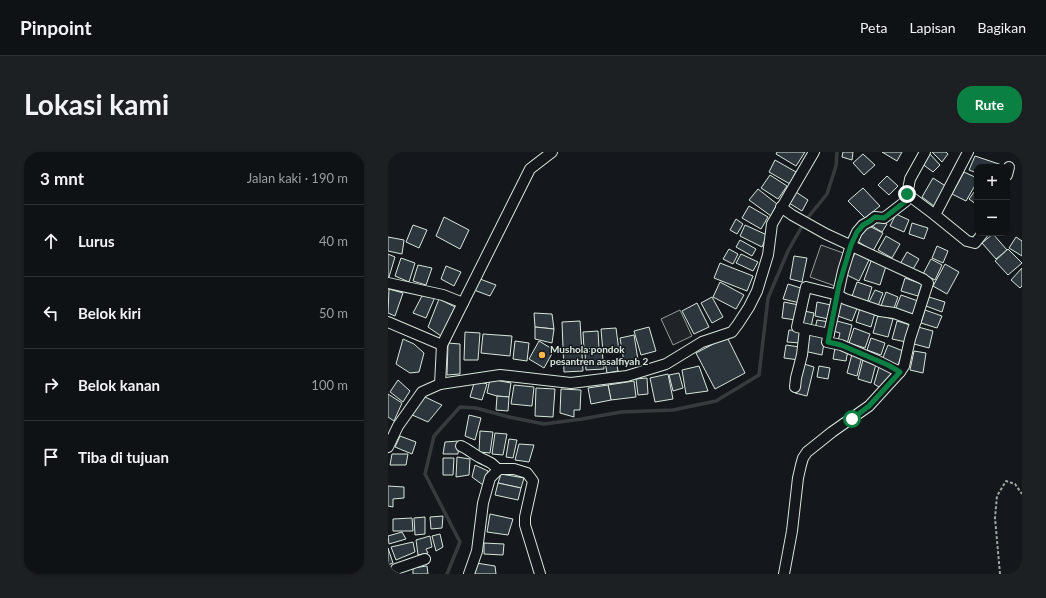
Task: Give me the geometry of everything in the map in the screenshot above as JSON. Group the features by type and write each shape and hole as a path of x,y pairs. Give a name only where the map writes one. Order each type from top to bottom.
{"street":[{"path":"440,384 442,345 530,169 552,152"},
{"path":"388,447 398,426 422,392 440,384 500,375 571,383 627,376 666,364 702,342 732,332 749,307 757,291 768,255 772,224 780,207 814,152"},
{"path":"900,372 888,365 841,345 828,342 843,271 851,245 857,232 863,225 875,217 884,218 906,201 910,179 925,152"},
{"path":"935,215 968,152"},
{"path":"907,194 967,241 975,243 981,236"},
{"path":"780,207 826,234 923,279 928,283 910,339 904,366 900,372 869,406 832,432 803,458 800,465 792,532 784,574"},
{"path":"388,283 443,295 463,303"},
{"path":"829,334 797,327 806,287 838,295 880,311 894,313 916,321"},
{"path":"388,322 442,345"},
{"path":"795,387 802,355 805,329"},
{"path":"461,446 479,457 493,463 498,470"},
{"path":"469,574 477,551 483,503 490,478 498,470 514,469 527,472 533,481 524,517 540,574"},
{"path":"394,572 425,559"}],"path":[{"path":"1000,574 995,518 997,496 1006,481 1015,484 1022,494"}],"shaded area":[{"path":"821,245 846,254 835,286 810,277"},
{"path":"680,310 692,336 673,345 661,319"}],"building":[{"path":"777,152 805,152 796,166 776,154"},
{"path":"843,152 853,152 852,160 842,157"},
{"path":"882,152 902,152 897,161"},
{"path":"932,152 946,152 948,154 942,162"},
{"path":"929,153 940,165 933,172 921,163"},
{"path":"863,154 875,165 864,175 853,163"},
{"path":"975,156 999,164 974,164 974,172 969,170"},
{"path":"775,160 796,172 790,184 769,172"},
{"path":"964,172 974,177 974,187 966,201 952,194"},
{"path":"770,175 787,186 778,199 761,188"},
{"path":"887,176 898,186 889,195 878,185"},
{"path":"933,178 947,187 934,206 922,197"},
{"path":"863,188 880,206 865,218 848,201"},
{"path":"758,189 777,204 771,216 749,200"},
{"path":"796,192 808,200 802,211 789,203"},
{"path":"974,192 974,203 969,199"},
{"path":"749,206 768,217 761,229 742,218"},
{"path":"896,214 909,220 904,232 890,226"},
{"path":"444,217 469,230 460,249 436,236"},
{"path":"877,218 887,224 882,232 872,226"},
{"path":"736,219 743,224 737,234 730,230"},
{"path":"912,223 928,228 924,239 909,234"},
{"path":"413,225 427,230 419,248 406,242"},
{"path":"745,225 767,235 762,247 740,236"},
{"path":"867,225 883,233 873,251 857,241"},
{"path":"886,236 900,244 892,258 878,250"},
{"path":"991,236 995,236 1007,250 996,259 982,243"},
{"path":"388,237 404,240 402,254 388,251"},
{"path":"1016,237 1022,241 1022,256 1009,248"},
{"path":"740,240 756,249 752,256 736,247"},
{"path":"937,246 948,251 943,263 932,258"},
{"path":"729,249 738,254 733,264 723,259"},
{"path":"1008,249 1022,263 1008,275 995,261"},
{"path":"907,252 919,259 912,271 900,264"},
{"path":"855,253 869,260 859,281 845,274"},
{"path":"388,254 395,257 389,277 388,277"},
{"path":"741,254 758,262 753,271 736,263"},
{"path":"794,256 807,258 802,282 790,279"},
{"path":"401,258 415,263 409,282 395,276"},
{"path":"931,259 942,265 935,280 923,274"},
{"path":"871,261 886,266 880,285 864,280"},
{"path":"720,263 753,276 747,291 714,278"},
{"path":"945,264 959,272 947,294 933,286"},
{"path":"418,265 432,268 426,285 413,281"},
{"path":"446,266 461,272 454,286 441,279"},
{"path":"1022,268 1022,286 1020,288 1011,280"},
{"path":"905,278 922,284 918,296 901,291"},
{"path":"480,279 496,285 490,296 474,290"},
{"path":"720,282 744,295 736,309 713,297"},
{"path":"857,282 872,287 867,304 851,299"},
{"path":"788,284 804,289 800,303 783,299"},
{"path":"389,289 403,293 395,316 388,313"},
{"path":"875,290 883,293 878,306 869,302"},
{"path":"886,292 898,297 893,311 881,306"},
{"path":"423,294 435,297 426,318 413,313"},
{"path":"901,295 918,301 912,316 895,310"},
{"path":"712,297 723,317 712,323 701,303"},
{"path":"929,297 945,302 942,312 926,306"},
{"path":"439,299 455,307 441,336 428,327"},
{"path":"840,300 858,306 852,321 835,315"},
{"path":"784,302 799,305 796,320 782,318"},
{"path":"817,302 831,305 828,319 815,316"},
{"path":"697,303 709,327 694,334 682,311"},
{"path":"860,308 875,313 871,327 856,322"},
{"path":"925,310 942,316 937,328 921,323"},
{"path":"804,311 814,313 811,327 801,325"},
{"path":"534,313 552,314 554,329 535,327"},
{"path":"878,315 893,319 888,337 873,333"},
{"path":"817,320 829,322 826,332 815,329"},
{"path":"580,321 583,371 564,372 562,322"},
{"path":"837,321 852,325 847,344 838,341 840,333 833,331"},
{"path":"897,321 910,325 906,342 892,339"},
{"path":"535,327 554,329 552,343 535,339"},
{"path":"649,327 656,351 641,355 634,331"},
{"path":"918,327 933,331 929,348 914,344"},
{"path":"616,328 619,351 603,353 601,329"},
{"path":"854,328 870,334 865,348 849,343"},
{"path":"789,330 801,331 800,343 787,342"},
{"path":"598,331 599,348 584,349 583,332"},
{"path":"465,332 480,333 478,360 464,360"},
{"path":"483,334 512,336 510,356 481,353"},
{"path":"808,334 825,337 822,355 804,351"},
{"path":"634,335 638,360 624,362 620,338"},
{"path":"727,337 745,373 715,389 696,353"},
{"path":"871,338 885,343 881,355 867,350"},
{"path":"403,339 414,344 424,353 419,372 410,373 396,364"},
{"path":"515,341 529,343 527,361 513,359"},
{"name":"Mushola pondok pesantren assalfiyah 2","path":"539,341 554,350 544,368 529,359"},
{"path":"448,343 460,344 460,374 447,375"},
{"path":"786,345 800,347 799,360 784,358"},
{"path":"888,345 903,351 898,365 882,360"},
{"path":"835,348 848,350 846,361 833,359"},
{"path":"602,350 604,369 586,370 585,352"},
{"path":"914,351 926,353 923,373 910,370"},
{"path":"852,354 862,356 857,376 847,373"},
{"path":"616,360 618,371 607,373 605,362"},
{"path":"863,360 876,364 871,383 858,379"},
{"path":"804,364 814,367 807,396 795,393"},
{"path":"699,366 708,391 686,394 682,370"},
{"path":"819,366 830,368 828,379 817,377"},
{"path":"879,367 896,373 879,387 874,384"},
{"path":"679,373 683,388 673,391 669,375"},
{"path":"668,374 673,399 655,402 650,378"},
{"path":"647,378 648,394 638,395 636,379"},
{"path":"490,379 511,383 509,397 487,393"},
{"path":"398,380 410,391 403,402 390,392"},
{"path":"475,380 487,384 482,400 470,397"},
{"path":"634,381 636,397 611,400 608,385"},
{"path":"514,385 534,387 532,406 511,404"},
{"path":"608,385 611,400 591,404 588,388"},
{"path":"536,388 555,389 553,417 535,416"},
{"path":"561,389 581,390 580,410 574,410 574,417 560,413"},
{"path":"388,394 402,403 394,421 388,417"},
{"path":"497,396 509,397 508,411 496,410"},
{"path":"425,397 442,405 428,422 410,414"},
{"path":"469,415 481,418 475,440 465,436"},
{"path":"480,431 493,432 490,453 479,452"},
{"path":"495,433 507,434 503,455 492,454"},
{"path":"400,436 416,442 412,454 395,447"},
{"path":"509,439 517,440 513,458 506,457"},
{"path":"459,441 458,454 443,454 445,442"},
{"path":"519,444 534,445 529,462 515,460"},
{"path":"392,454 408,454 406,465 390,465"},
{"path":"457,457 470,459 469,475 456,477"},
{"path":"443,458 454,458 453,475 443,475"},
{"path":"475,465 488,471 483,485 472,477"},
{"path":"501,474 524,478 521,488 498,483"},
{"path":"498,483 521,488 518,500 495,495"},
{"path":"388,486 404,487 404,498 393,499 393,507 388,506"},
{"path":"490,514 513,519 508,535 487,532"},
{"path":"443,516 442,528 431,529 430,517"},
{"path":"425,517 425,534 415,535 414,518"},
{"path":"412,518 413,531 393,531 393,519"},
{"path":"402,532 406,539 389,544 388,536"},
{"path":"440,534 443,547 436,551 432,536"},
{"path":"430,536 432,547 426,549 428,553 418,555 416,540"},
{"path":"413,542 415,552 396,560 391,547"},
{"path":"484,543 504,544 503,555 484,554"},
{"path":"388,548 393,563 388,565"},
{"path":"476,563 495,566 496,574 474,574"},
{"path":"427,566 428,574 413,574 413,568"}],"waterway":[{"path":"447,574 460,542 425,474 434,436 460,407 476,408 509,417 544,424 621,412 673,410 716,401 759,375 768,298 788,251 805,221 827,194 836,166 837,152"}],"place":[{"name":"Mushola pondok pesantren assalfiyah 2","path":"542,355"}],"route":[{"path":"852,419 869,406 900,372 888,365 841,345 828,342 839,285 851,245 857,232 863,225 875,217 884,218 906,201 907,194"}]}
